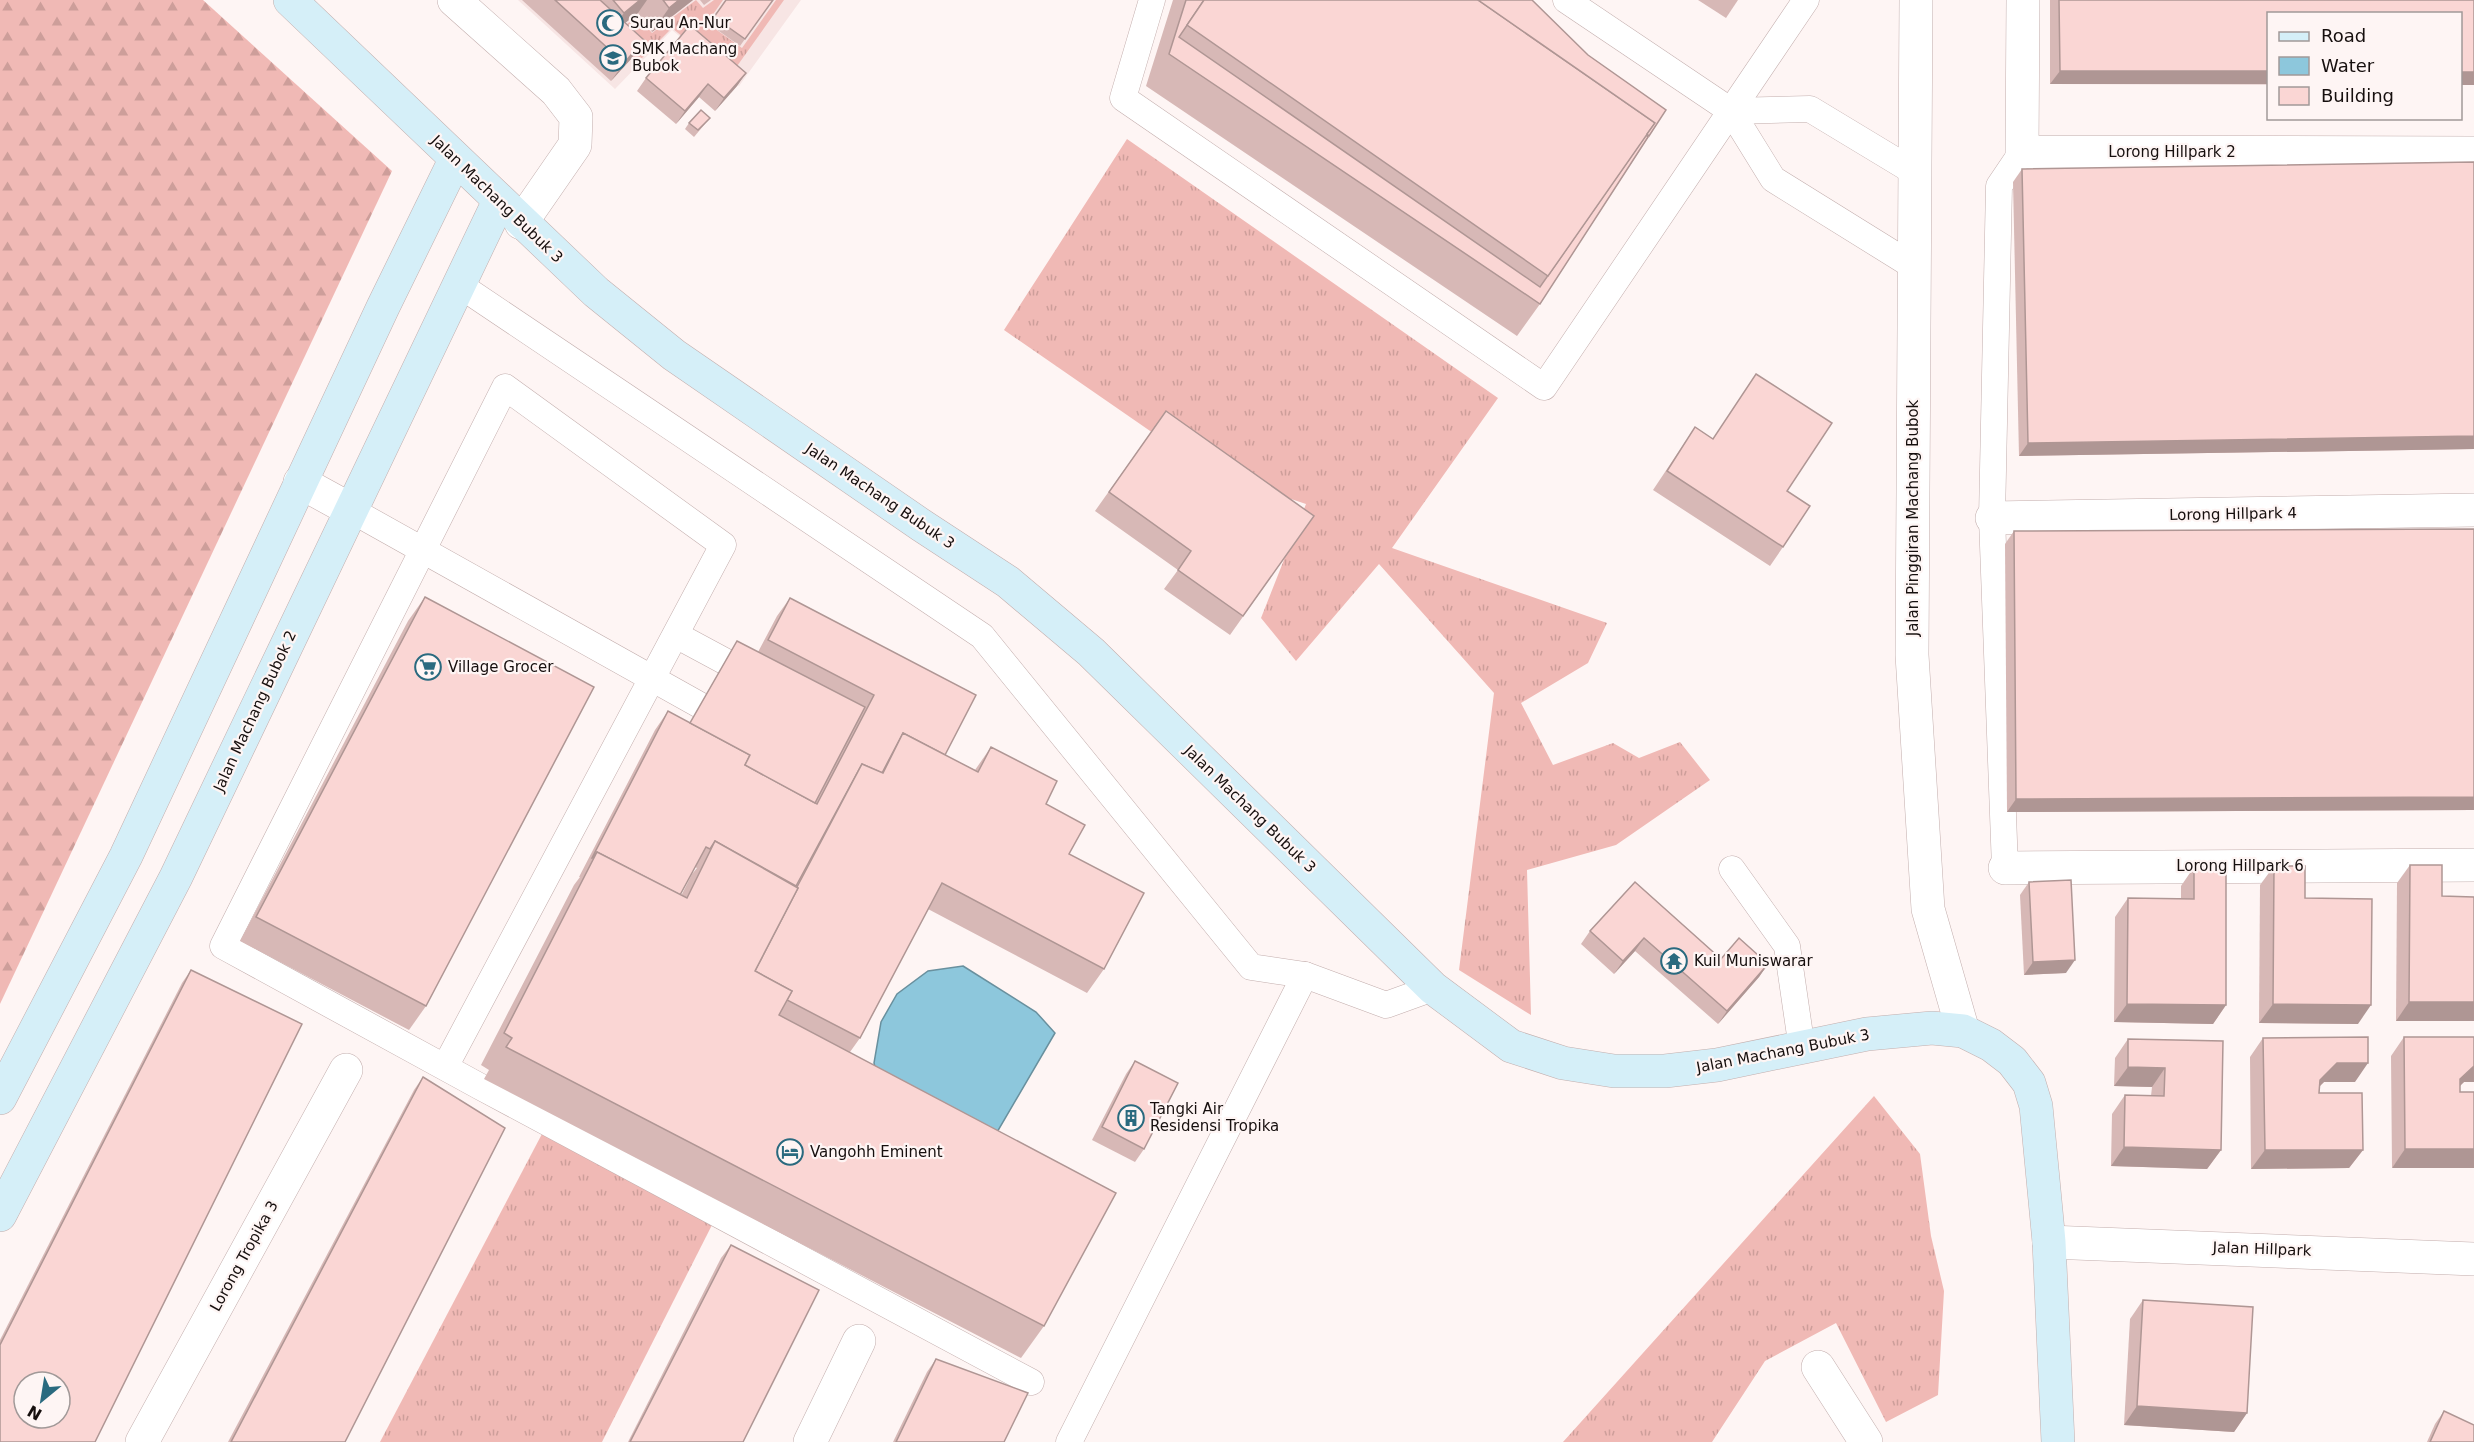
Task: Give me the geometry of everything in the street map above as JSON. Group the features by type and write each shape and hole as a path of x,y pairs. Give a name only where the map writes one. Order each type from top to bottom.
{"main road":[{"name":"Jalan Machang Bubuk 3","path":"290,0 455,160 596,292 674,355 1016,589 1090,652 1433,988 1511,1046 1563,1063 1614,1071 1665,1071 1717,1065 1867,1034 1932,1028 1964,1031 1991,1045 2012,1061 2029,1083 2036,1106 2049,1242 2058,1442"},
{"path":"0,1098 126,856 300,483 455,160"},
{"name":"Jalan Machang Bubok 2","path":"0,1215 176,877 458,284 510,212"}],"street":[{"path":"454,0 556,91 576,117 574,145 510,212"},
{"name":"Jalan Pinggiran Machang Bubok","path":"1917,0 1913,266 1912,655 1928,909 1964,1031"},
{"path":"2022,152 2024,0"},
{"name":"Lorong Hillpark 2","path":"2022,152 2474,153"},
{"path":"300,483 351,510"},
{"name":"Lorong Hillpark 4","path":"1992,518 2474,510"},
{"name":"Lorong Hillpark 6","path":"2005,868 2474,865"},
{"name":"Lorong Tropika 3","path":"142,1442 346,1070"},
{"name":"Jalan Hillpark","path":"2049,1242 2474,1259"},
{"path":"810,1442 860,1341"},
{"path":"1818,1367 1866,1442"}],"lane":[{"path":"1152,0 1123,98 1544,387 1806,0"},
{"path":"1566,0 1731,111 1773,179 1913,266"},
{"path":"1731,111 1810,109 1916,173"},
{"path":"2005,868 1992,518 1999,186 2022,152"},
{"path":"458,284 982,636 1251,967 1305,975 1386,1005 1433,988"},
{"path":"445,1067 723,545 505,387 223,946 445,1067 1031,1382"},
{"path":"351,510 754,735"},
{"path":"676,634 778,690"},
{"path":"1732,869 1788,946 1802,1048"},
{"path":"1069,1442 1305,975"}],"shaded area":[{"name":"SMK Machang Bubok","path":"518,0 801,0 739,86 672,30 615,89"}],"green space":[{"path":"0,0 203,0 392,171 0,1004"},
{"path":"696,0 703,8 714,0 723,0 707,23 742,48 776,0 784,0 730,76 672,28 637,63 611,37 637,16 652,33"},
{"path":"1127,139 1498,398 1392,548 1607,623 1588,663 1521,703 1553,765 1613,743 1639,758 1680,742 1710,780 1616,845 1527,870 1531,1015 1459,970 1494,693 1379,564 1296,661 1261,618 1306,504 1208,471 1004,330"},
{"path":"1874,1096 1920,1154 1931,1236 1944,1291 1938,1395 1886,1422 1836,1323 1765,1361 1712,1442 1563,1442"},
{"path":"543,1132 713,1223 602,1442 380,1442"}],"water":[{"path":"963,966 1036,1012 1055,1033 989,1146 881,1092 874,1063 881,1022 897,994 928,971"}],"building":[{"path":"555,0 600,0 644,40 624,63"},
{"path":"613,0 640,0 624,13"},
{"path":"663,0 679,0 669,8"},
{"path":"726,0 773,0 745,39 714,17"},
{"path":"1186,0 1204,0 1179,37 1540,287 1646,135 1648,137 1540,304 1169,54"},
{"path":"1204,0 1478,0 1655,123 1548,276 1187,25"},
{"path":"1478,0 1532,0 1588,55 1666,110 1649,136 1647,134 1655,123"},
{"path":"2059,0 2474,0 2474,72 2462,72 2462,12 2267,12 2267,71 2060,71"},
{"path":"690,25 746,73 724,98 708,84 685,111 646,78"},
{"path":"701,110 710,118 698,130 689,123"},
{"path":"2474,162 2474,436 2028,443 2022,169"},
{"path":"1756,374 1832,423 1787,491 1810,506 1783,547 1667,471 1695,427 1713,439"},
{"path":"1166,411 1314,516 1243,616 1178,570 1191,551 1109,492"},
{"path":"2474,529 2474,797 2016,799 2014,531"},
{"path":"425,597 594,687 426,1006 256,917"},
{"path":"790,598 976,695 945,755 903,733 882,773 862,764 796,886 715,841 710,849 706,847 680,895 597,852 592,858 668,711 750,755 745,765 817,804 874,695 768,640"},
{"path":"737,641 865,707 815,803 745,765 750,755 690,723"},
{"path":"903,733 978,772 991,747 1057,781 1046,804 1085,825 1069,854 1144,893 1104,969 942,883 860,1038 787,1000 792,991 755,971 862,764 883,773"},
{"name":"Vangohh Eminent","path":"715,841 798,888 755,971 792,991 779,1015 1116,1193 1044,1326 506,1047 512,1038 504,1033 597,852 687,898"},
{"path":"2410,865 2442,865 2442,896 2474,897 2474,1002 2409,1002"},
{"path":"2274,866 2305,866 2305,898 2372,899 2371,1005 2273,1004"},
{"path":"2194,867 2226,867 2226,1005 2127,1004 2128,898 2194,899"},
{"path":"2071,880 2075,960 2033,962 2029,882"},
{"name":"Kuil Muniswarar","path":"1635,882 1721,959 1739,938 1768,964 1727,1011 1644,938 1623,961 1590,931"},
{"path":"191,970 302,1024 95,1442 0,1442 0,1345"},
{"path":"2368,1037 2368,1063 2337,1063 2320,1080 2319,1093 2362,1093 2363,1150 2265,1150 2263,1038"},
{"path":"2404,1037 2474,1037 2474,1066 2460,1079 2460,1092 2474,1092 2474,1149 2405,1149"},
{"path":"2128,1039 2223,1041 2221,1150 2124,1147 2125,1095 2164,1096 2165,1068 2128,1067"},
{"name":"Tangki Air Residensi Tropika","path":"1135,1061 1178,1083 1144,1149 1102,1127"},
{"path":"423,1077 505,1128 345,1442 231,1442"},
{"path":"731,1245 819,1290 743,1442 630,1442"},
{"path":"2143,1300 2253,1307 2247,1413 2137,1406"},
{"path":"936,1359 1028,1393 1004,1442 896,1442"},
{"path":"2444,1411 2474,1425 2474,1442 2430,1442"}],"place":[{"name":"Surau An-Nur","path":"610,23"},
{"name":"SMK Machang Bubok","path":"613,58"},
{"name":"Village Grocer","path":"428,667"},
{"name":"Kuil Muniswarar","path":"1674,961"},
{"name":"Tangki Air Residensi Tropika","path":"1131,1118"},
{"name":"Vangohh Eminent","path":"790,1152"}]}
